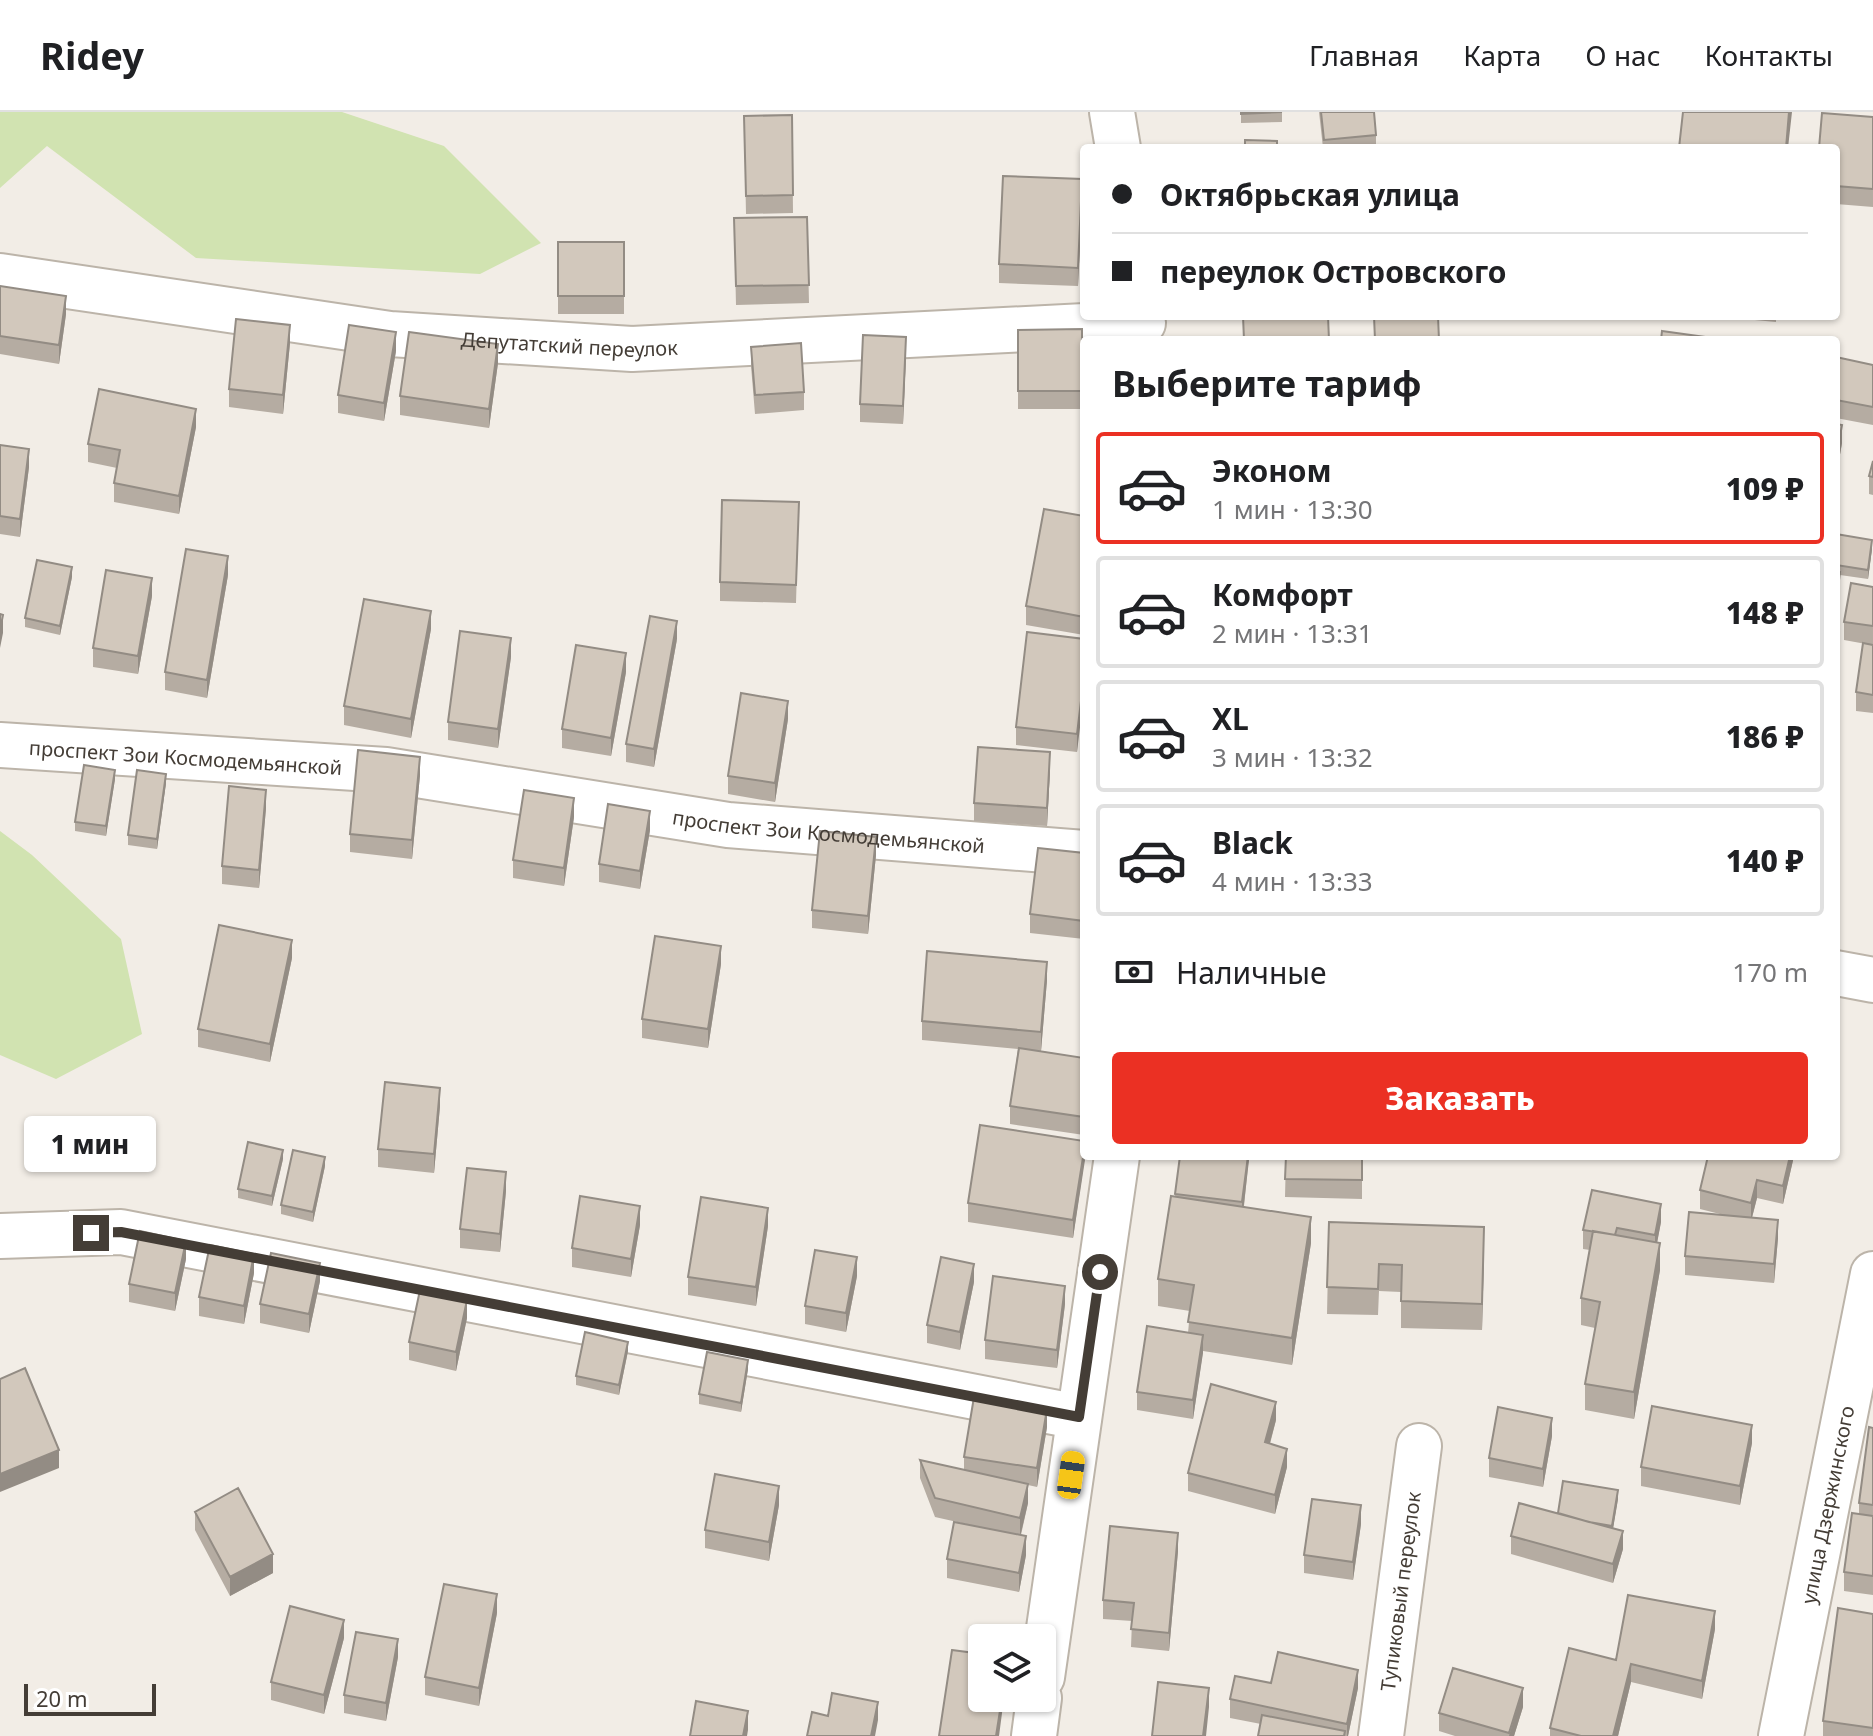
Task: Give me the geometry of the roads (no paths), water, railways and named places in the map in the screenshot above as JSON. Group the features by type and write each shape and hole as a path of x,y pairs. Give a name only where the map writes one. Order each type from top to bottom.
{"street":[{"path":"1112,112 1117,144"},
{"name":"Депутатский переулок","path":"0,276 390,334 632,349 1143,326"},
{"name":"проспект Зои Космодемьянской","path":"0,745 386,770 728,825 1080,853"},
{"path":"1840,974 1873,980"},
{"path":"1050,1624 1116,1160"},
{"path":"0,1236 121,1232 1079,1417"},
{"name":"улица Дзержинского","path":"1781,1736 1873,1274"},
{"name":"Тупиковый переулок","path":"1381,1736 1419,1446"},
{"path":"1034,1736 1037,1712"}]}
